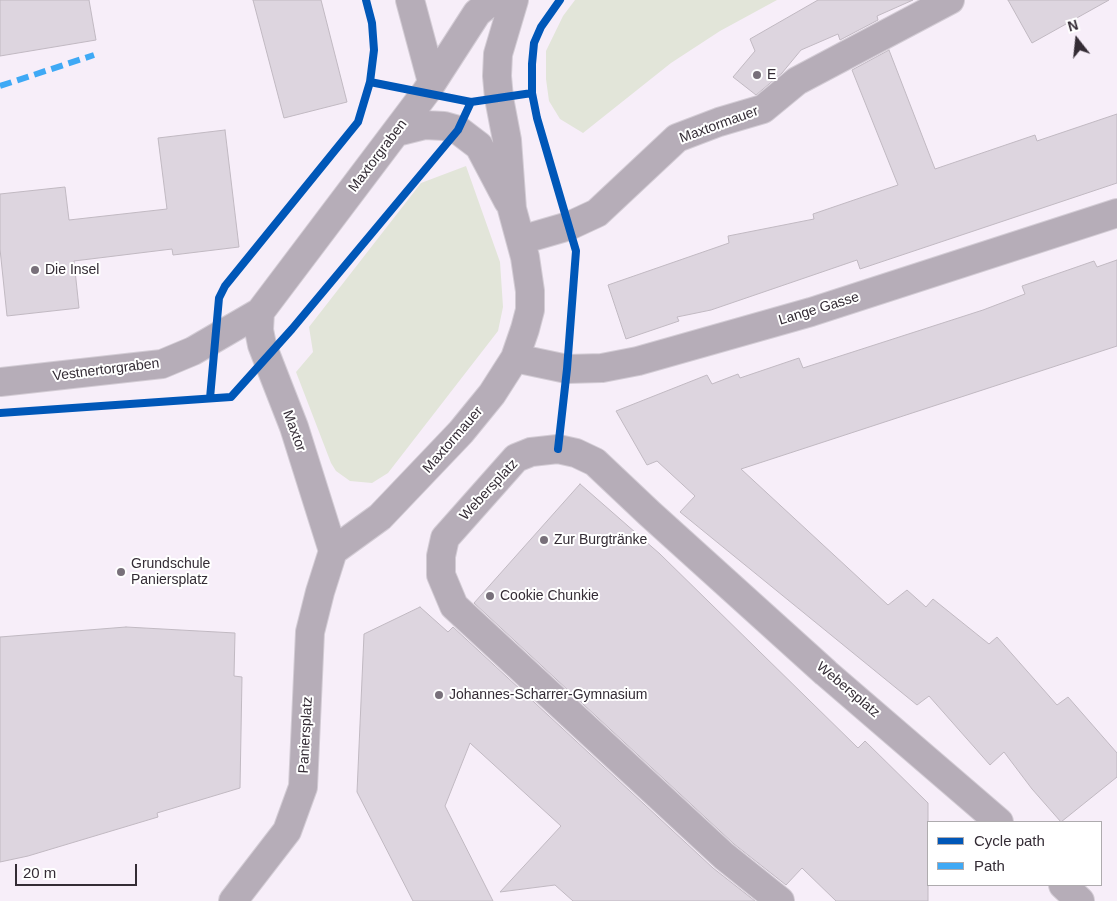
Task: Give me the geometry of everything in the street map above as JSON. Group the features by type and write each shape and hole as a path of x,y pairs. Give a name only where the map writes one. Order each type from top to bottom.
{"street":[{"path":"410,0 432,82"},
{"name":"Maxtorgraben","path":"260,312 397,132 477,13 493,0"},
{"name":"Maxtormauer","path":"333,551 380,517 422,475 492,394 515,358 526,329 530,310 528,275 512,208 507,140 498,98 498,54 514,0"},
{"name":"Maxtormauer","path":"521,240 569,226 598,213 677,138 719,122 763,109 797,80 950,0"},
{"name":"Maxtormauer","path":"397,132 425,125 444,126 458,130 479,146 512,208"},
{"name":"Lange Gasse","path":"515,358 567,369 602,368 638,361 811,312 1117,212"},
{"name":"Vestnertorgraben","path":"0,382 162,364 193,351 260,312"},
{"name":"Maxtor","path":"260,312 259,330 262,345 294,427 333,551"},
{"name":"Webersplatz","path":"780,901 717,850 454,606 441,575 441,556 445,538 516,458 531,452 558,450 576,454 595,462 833,679 998,821"},
{"name":"Paniersplatz","path":"233,901 287,831 303,787 310,632 333,551"},
{"path":"1064,886 1080,901"}],"shaded area":[{"path":"575,0 777,0 720,31 671,63 583,133 560,119 549,101 546,79 546,51 563,16"},
{"path":"466,166 500,262 503,307 498,331 388,473 372,483 350,481 336,471 331,463 296,372 313,352 309,327 421,183"}],"building":[{"path":"0,0 89,0 96,40 0,56"},
{"path":"253,0 321,0 347,102 284,118"},
{"path":"818,0 913,0 877,16 878,20 840,40 838,34 801,50 782,73 756,95 733,77 755,51 750,39"},
{"path":"1008,0 1109,0 1032,43"},
{"path":"889,50 935,169 1035,135 1037,141 1117,114 1117,183 860,269 857,260 711,310 677,317 679,321 626,339 608,285 729,243 728,236 814,219 813,214 898,185 852,70"},
{"path":"225,130 239,247 173,255 172,249 74,261 79,308 7,316 0,249 0,194 65,187 69,220 167,209 158,138"},
{"path":"1117,260 1117,346 741,469 888,605 907,590 926,607 933,599 989,644 997,637 1057,705 1068,697 1117,753 1117,777 1060,821 1032,789 1004,752 990,765 929,696 917,705 680,512 695,496 657,461 647,465 616,411 707,375 712,384 738,374 740,378 799,358 803,368 983,310 1025,294 1022,286 1094,261 1097,267"},
{"path":"580,484 660,554 858,748 865,741 928,803 928,901 836,901 802,868 786,885 734,844 474,603"},
{"name":"Johannes-Scharrer-Gymnasium","path":"420,607 448,632 453,627 713,868 755,901 573,901 555,885 500,892 561,826 470,743 445,806 493,901 413,901 357,792 364,634"},
{"path":"126,627 235,633 234,676 242,677 240,788 157,813 158,817 28,856 0,862 0,637"}],"marked path":[{"path":"0,86 94,55"}],"cycle path":[{"path":"210,398 219,298 225,286 358,122 370,82 374,50 372,23 366,0"},
{"path":"558,449 567,369 576,251 537,118 532,93 532,64 534,43 541,27 560,0"},
{"path":"370,82 471,102"},
{"path":"0,413 231,397 292,329 458,130 471,102 532,93"}],"place":[{"name":"E","path":"757,75"},
{"name":"Die Insel","path":"35,270"},
{"name":"Zur Burgtränke","path":"544,540"},
{"name":"Grundschule Paniersplatz","path":"121,572"},
{"name":"Cookie Chunkie","path":"490,596"},
{"name":"Johannes-Scharrer-Gymnasium","path":"439,695"}]}
